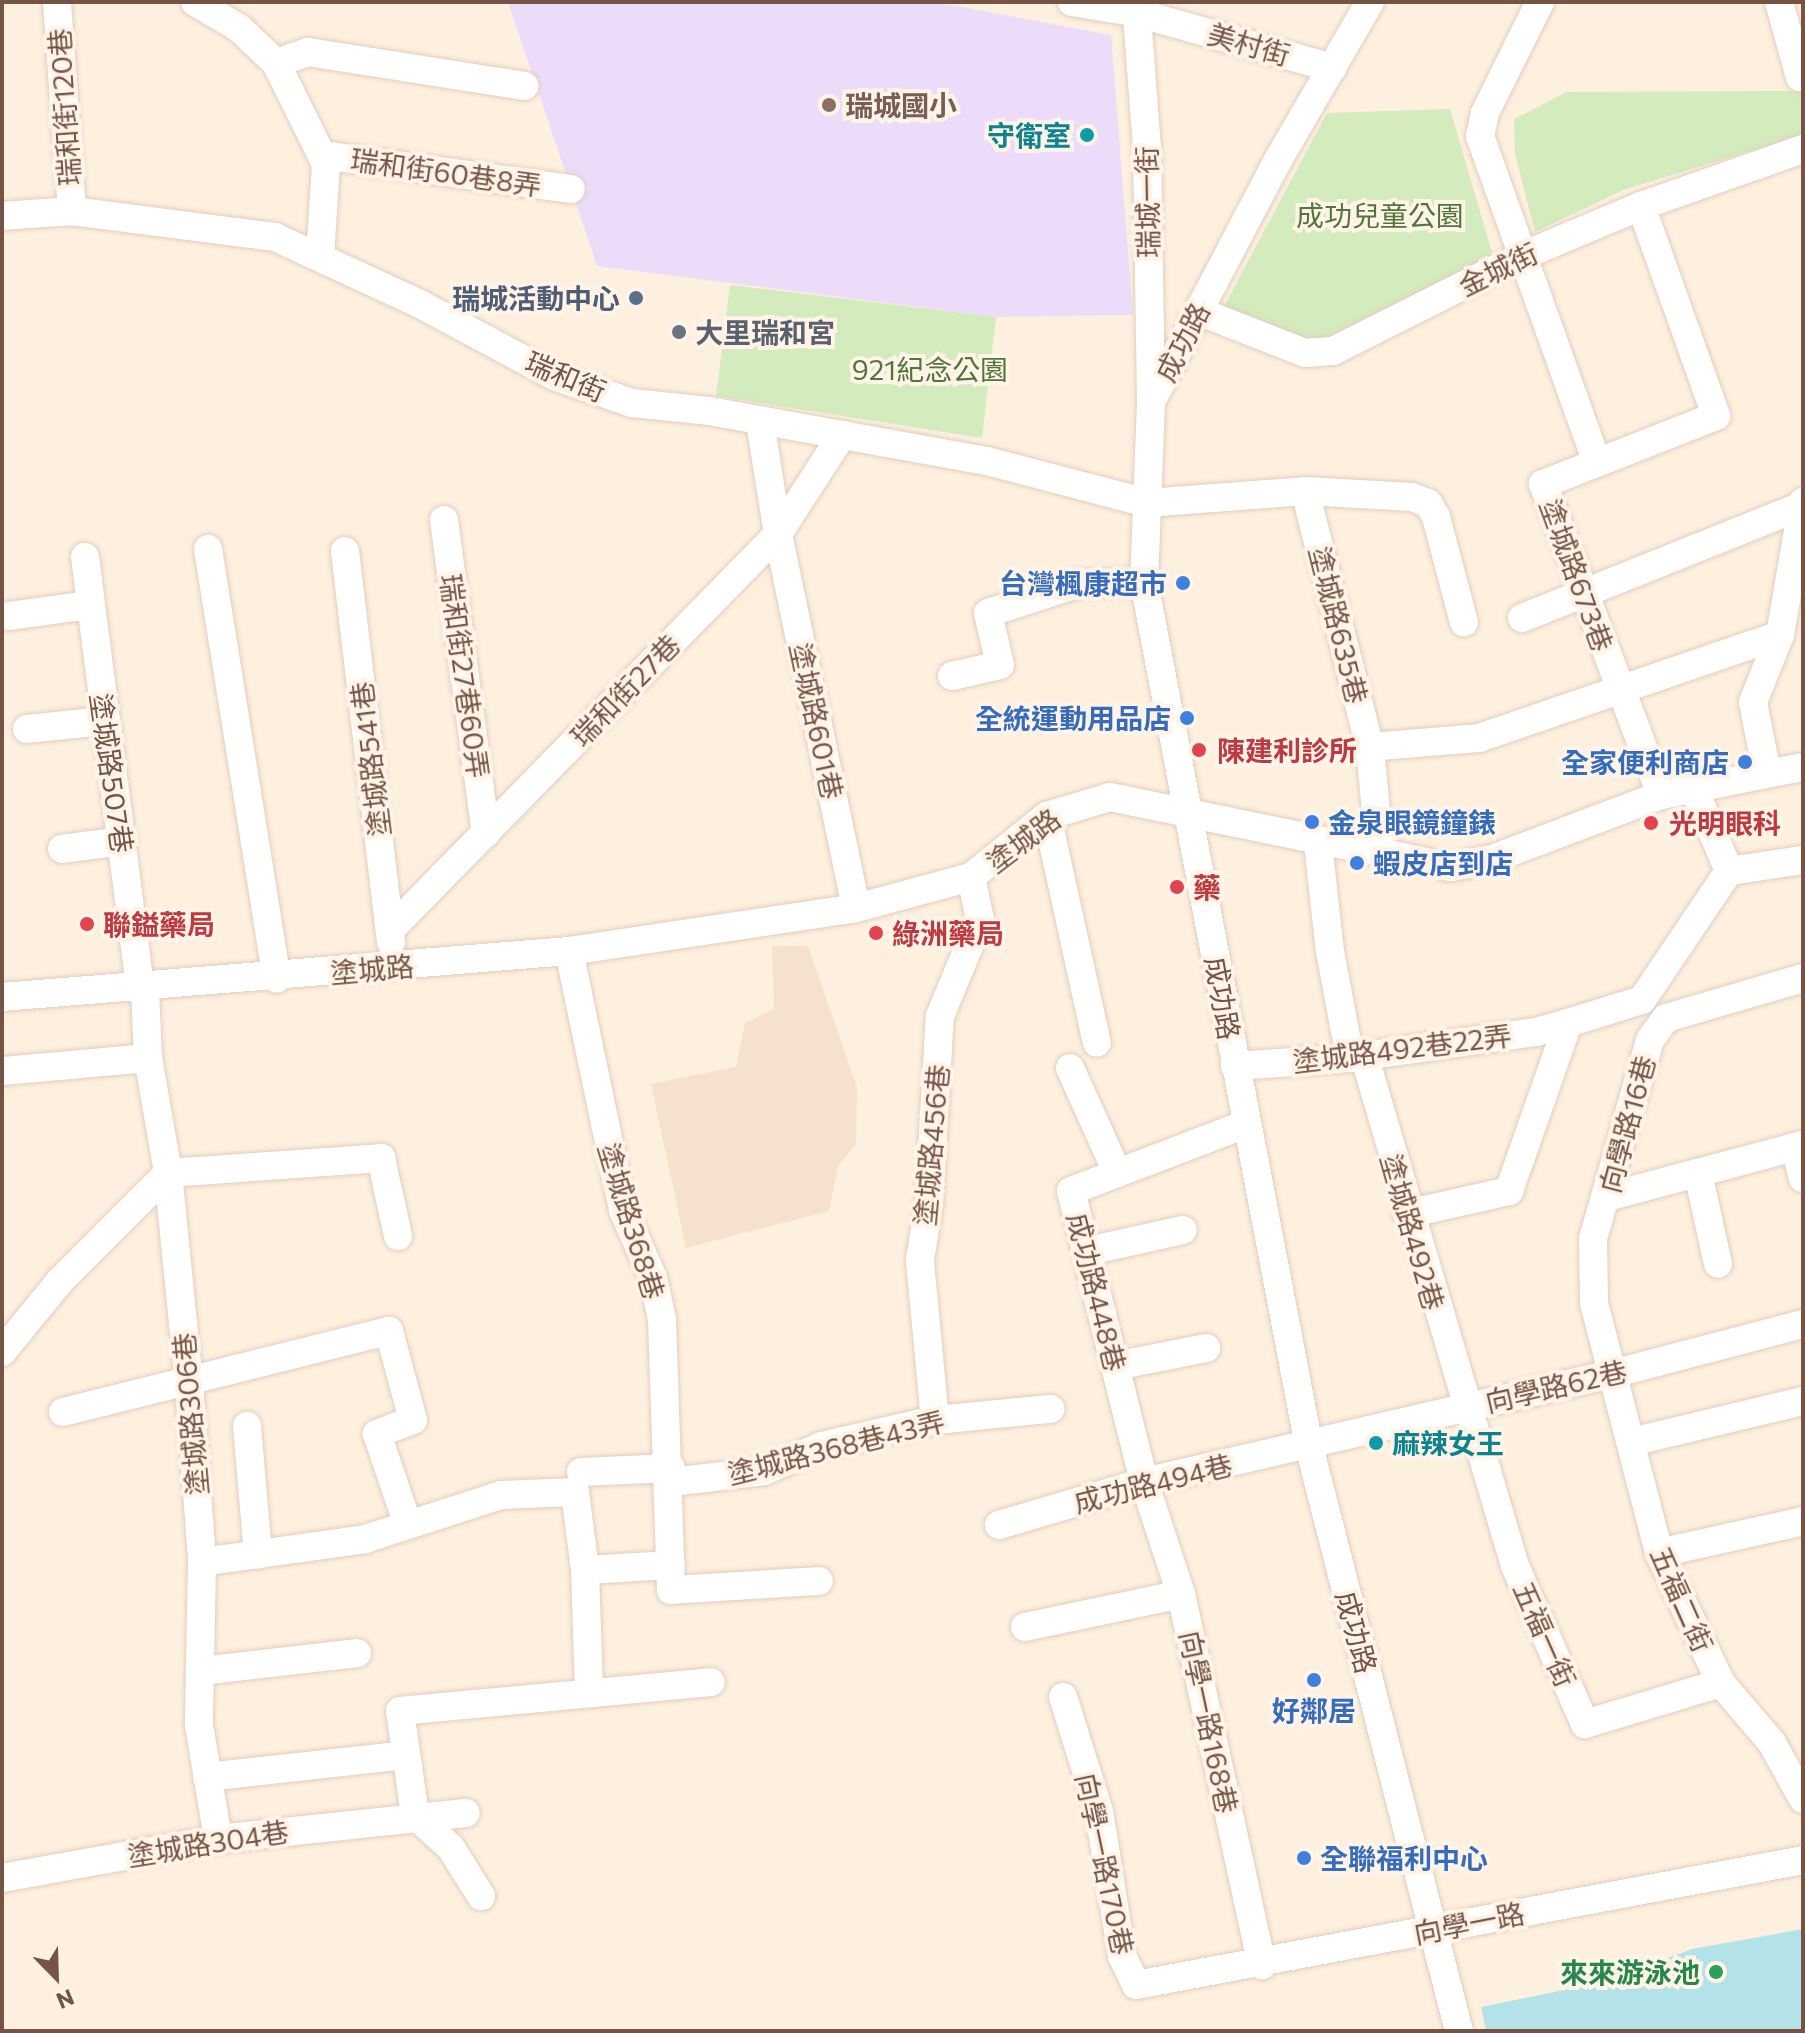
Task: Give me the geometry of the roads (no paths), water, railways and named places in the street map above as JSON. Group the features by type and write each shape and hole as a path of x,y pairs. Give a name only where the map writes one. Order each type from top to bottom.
{"street":[{"name":"瑞和街120巷","path":"57,2 72,211"},
{"path":"195,2 239,28 276,63 322,155 326,164 320,257"},
{"name":"美村街","path":"1072,2 1137,7 1332,68"},
{"name":"成功路","path":"1370,2 1198,311 1151,402 1144,582 1309,1446 1459,2031"},
{"path":"1540,2 1485,113 1480,136 1520,257 1596,460"},
{"path":"1779,2 1800,77"},
{"name":"瑞城一街","path":"1137,7 1147,147 1151,402"},
{"path":"276,63 308,52 524,86"},
{"name":"金城街","path":"1198,311 1305,353 1333,351 1520,257 1641,206 1803,149"},
{"name":"瑞和街60巷8弄","path":"322,155 571,189"},
{"name":"塗城路673巷","path":"1641,206 1716,416 1596,460 1543,484 1661,795"},
{"name":"瑞和街","path":"2,216 72,211 275,237 554,376 632,403 987,461 1147,503 1305,491 1383,493 1428,503 1464,622"},
{"name":"塗城路601巷","path":"760,422 778,534 856,908"},
{"name":"瑞和街27巷","path":"390,930 778,534 842,435"},
{"name":"塗城路635巷","path":"1305,491 1370,747 1380,854"},
{"path":"1522,618 1802,504"},
{"path":"1767,773 1753,702 1780,635 1802,504"},
{"name":"瑞和街27巷60弄","path":"444,520 486,833"},
{"path":"208,549 277,978"},
{"name":"塗城路541巷","path":"345,551 393,967"},
{"name":"塗城路507巷","path":"85,557 142,989"},
{"path":"952,676 1000,665 988,613 1078,584 1144,582"},
{"path":"9,616 89,605"},
{"path":"1370,747 1479,738 1780,635"},
{"path":"27,729 105,721"},
{"name":"塗城路","path":"2,997 142,989 569,951 856,908 971,877 1047,816 1110,797 1318,843 1452,867 1492,859 1661,795 1803,767"},
{"path":"1694,789 1729,871 1803,860"},
{"path":"1047,816 1097,1043"},
{"path":"62,849 122,841"},
{"name":"塗城路492巷","path":"1318,843 1330,951 1357,1056 1465,1408"},
{"name":"塗城路492巷22弄","path":"1235,1066 1357,1056 1536,1032 1642,1000 1729,871"},
{"name":"塗城路456巷","path":"935,1420 920,1260 929,1204 940,1016 980,920 971,877"},
{"name":"塗城路368巷","path":"569,951 623,1210 653,1278 662,1319 671,1475 671,1578"},
{"name":"向學路16巷","path":"1616,1373 1594,1303 1593,1239 1650,1040 1666,1018 1803,978"},
{"name":"塗城路306巷","path":"142,989 148,1058 168,1173 189,1383 202,1562 199,1725 218,1839"},
{"path":"1407,1214 1509,1191 1568,1023"},
{"path":"2,1071 148,1058"},
{"path":"1070,1068 1116,1170"},
{"name":"成功路448巷","path":"1144,1482 1071,1191 1116,1170 1246,1124"},
{"path":"1607,1197 1799,1146 1803,1178"},
{"path":"5,1344 61,1280 168,1173 381,1158 398,1236"},
{"path":"1698,1173 1718,1264"},
{"path":"1088,1251 1183,1230"},
{"name":"向學路62巷","path":"1309,1446 1616,1373 1803,1324"},
{"path":"63,1412 389,1331 413,1420 377,1434 407,1522"},
{"path":"1115,1366 1206,1348"},
{"name":"五福二街","path":"1616,1373 1659,1553 1721,1683 1772,1743 1803,1799"},
{"path":"1631,1442 1803,1401"},
{"name":"五福一街","path":"1465,1408 1515,1566 1585,1724 1721,1683"},
{"name":"塗城路368巷43弄","path":"581,1472 671,1475 764,1471 822,1446 935,1420 1050,1409"},
{"path":"247,1426 258,1555"},
{"name":"成功路494巷","path":"999,1525 1144,1482 1309,1446"},
{"name":"向學一路168巷","path":"1144,1482 1181,1594 1262,1965"},
{"path":"202,1562 365,1539 407,1522 501,1495 575,1492 585,1570 589,1689"},
{"path":"1659,1553 1803,1521"},
{"path":"585,1570 671,1578 819,1581"},
{"path":"1025,1627 1181,1594"},
{"path":"200,1671 357,1653"},
{"path":"481,1896 451,1848 415,1815 400,1711 589,1689 711,1682"},
{"name":"向學一路170巷","path":"1063,1697 1099,1811 1122,1956 1136,1985"},
{"path":"207,1777 405,1755"},
{"name":"塗城路304巷","path":"2,1878 218,1839 415,1815 466,1813"},
{"name":"向學一路","path":"1136,1985 1262,1965 1803,1860"}],"water":[{"name":"來來游泳池","path":"1803,1929 1803,2031 1486,2031 1481,2007 1603,1982 1692,1949"}],"place":[{"name":"瑞城國小","path":"829,105"},
{"name":"守衛室","path":"1087,135"},
{"name":"瑞城活動中心","path":"636,298"},
{"name":"大里瑞和宮","path":"679,332"},
{"name":"台灣楓康超市","path":"1183,583"},
{"name":"全統運動用品店","path":"1187,718"},
{"name":"陳建利診所","path":"1199,750"},
{"name":"全家便利商店","path":"1745,762"},
{"name":"金泉眼鏡鐘錶","path":"1312,822"},
{"name":"光明眼科","path":"1651,823"},
{"name":"蝦皮店到店","path":"1357,863"},
{"name":"藥","path":"1177,887"},
{"name":"聯鎰藥局","path":"87,924"},
{"name":"綠洲藥局","path":"876,933"},
{"name":"麻辣女王","path":"1376,1443"},
{"name":"好鄰居","path":"1314,1680"},
{"name":"全聯福利中心","path":"1304,1858"},
{"name":"來來游泳池","path":"1716,1972"}],"park label":[{"name":"成功兒童公園","path":"1380,215"},
{"name":"921紀念公園","path":"930,369"}]}
